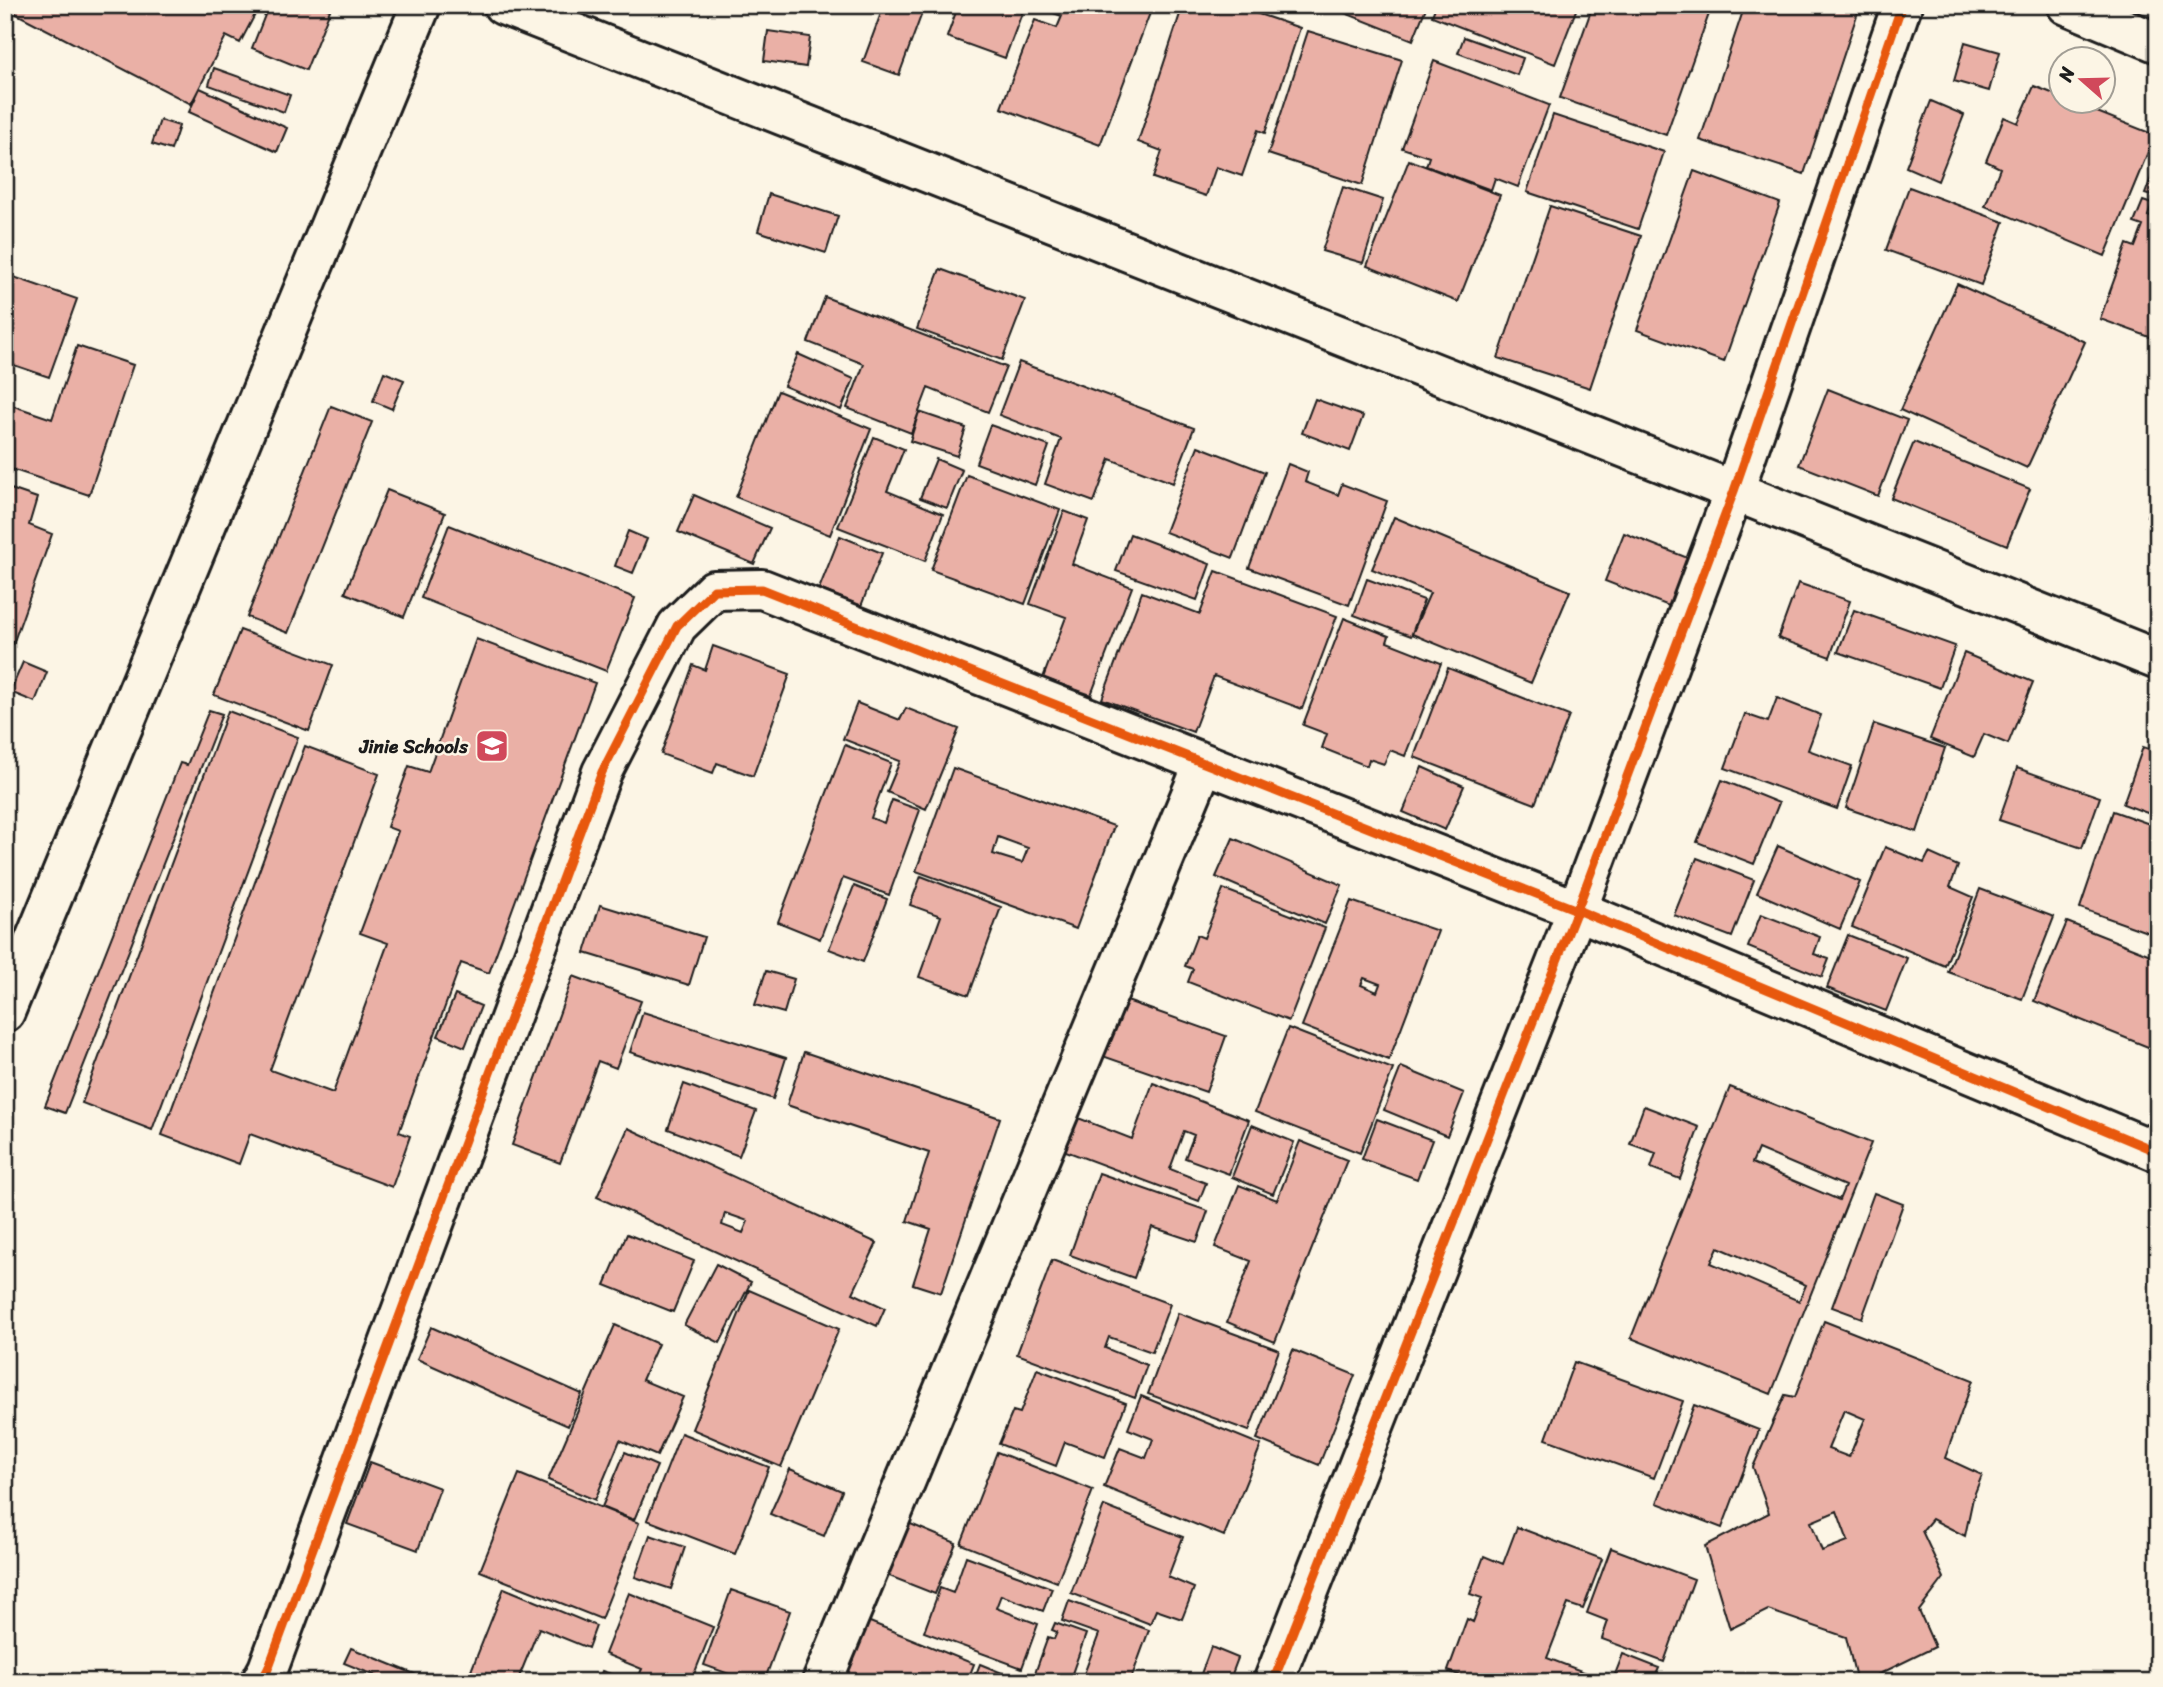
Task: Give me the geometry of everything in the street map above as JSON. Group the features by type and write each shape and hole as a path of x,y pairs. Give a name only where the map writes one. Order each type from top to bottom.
{"street":[{"path":"5,1013 421,5"},
{"path":"503,5 2158,660"},
{"path":"1273,1682 1577,910 1734,491 1902,5"},
{"path":"2067,5 2158,43"},
{"path":"276,1677 602,772 677,626 714,590 762,589 1577,910 2158,1152"},
{"path":"822,1682 1204,763"}],"building":[{"path":"6,5 260,5 240,43 226,36 191,104 5,8"},
{"path":"269,5 319,5 330,10 306,70 252,48"},
{"path":"884,5 925,5 899,75 863,62"},
{"path":"946,5 1025,5 1005,58 947,37 957,9"},
{"path":"1040,5 1153,5 1100,145 1001,108 1035,20 1057,28 1062,16 1039,8"},
{"path":"1183,5 1232,5 1300,28 1265,133 1258,130 1242,176 1216,167 1206,196 1153,178 1162,151 1138,142"},
{"path":"1348,5 1427,5 1413,40 1345,13"},
{"path":"1436,5 1578,5 1555,64 1432,16"},
{"path":"1593,5 1694,5 1710,11 1666,135 1560,98"},
{"path":"1745,5 1836,5 1858,12 1804,174 1700,140"},
{"path":"768,31 810,37 806,67 764,61"},
{"path":"1308,31 1402,60 1362,185 1268,154"},
{"path":"1464,37 1523,58 1517,75 1458,53"},
{"path":"1965,42 2000,52 1989,91 1954,81"},
{"path":"1434,61 1549,105 1518,187 1495,178 1491,190 1426,166 1429,157 1402,148"},
{"path":"214,68 290,95 284,112 209,85"},
{"path":"2034,86 2048,92 2048,116 2107,116 2155,135 2105,256 1985,206 2000,168 1986,161 2004,117 2018,123"},
{"path":"200,88 287,128 277,152 189,112"},
{"path":"1931,101 1964,115 1938,181 1906,167"},
{"path":"1553,115 1664,152 1638,229 1527,192"},
{"path":"160,120 179,126 171,150 152,144"},
{"path":"2158,159 2158,198 2145,194"},
{"path":"1409,160 1500,195 1458,302 1367,266"},
{"path":"1694,171 1780,203 1724,362 1637,330"},
{"path":"1343,187 1383,200 1363,263 1322,251"},
{"path":"1909,187 2004,222 1981,285 1886,250"},
{"path":"769,194 838,216 826,253 758,231"},
{"path":"2143,201 2152,204 2148,216 2158,219 2158,340 2100,319 2127,244 2135,247 2143,226 2134,223"},
{"path":"1550,206 1641,236 1590,388 1498,358"},
{"path":"940,269 1025,300 1002,360 917,329"},
{"path":"5,274 77,299 49,377 5,362"},
{"path":"1957,284 2085,342 2027,468 1900,410"},
{"path":"825,297 1006,367 988,412 928,388 911,433 847,408 864,364 808,342"},
{"path":"77,346 133,365 89,495 5,467 5,403 52,419"},
{"path":"798,354 854,379 841,410 784,386"},
{"path":"1019,362 1194,428 1173,483 1110,459 1094,502 1045,484 1061,439 999,415"},
{"path":"384,372 404,380 392,409 373,401"},
{"path":"1828,389 1907,420 1878,496 1799,465"},
{"path":"778,391 871,429 830,535 736,497"},
{"path":"1315,399 1363,416 1350,451 1302,433"},
{"path":"331,406 372,422 288,633 247,617"},
{"path":"919,412 966,428 957,456 910,441"},
{"path":"990,425 1049,446 1035,485 976,463"},
{"path":"874,437 904,449 887,491 943,514 925,561 838,527"},
{"path":"1914,442 2030,489 2007,545 1891,498"},
{"path":"1198,446 1265,472 1233,558 1165,532"},
{"path":"936,459 962,470 947,508 920,498"},
{"path":"1288,464 1308,472 1305,482 1338,495 1342,484 1387,501 1349,605 1249,568"},
{"path":"967,475 1060,510 1025,604 931,570"},
{"path":"2158,486 2158,520 2147,516"},
{"path":"5,487 37,498 29,525 52,534 13,644 5,641"},
{"path":"387,490 445,513 404,617 345,593"},
{"path":"694,495 770,528 754,564 678,532"},
{"path":"1064,511 1088,520 1072,564 1132,587 1091,695 1043,678 1066,617 1030,604"},
{"path":"1394,517 1570,591 1531,683 1412,634 1430,593 1372,569"},
{"path":"449,525 635,598 606,671 421,598"},
{"path":"628,531 647,539 633,573 615,566"},
{"path":"1624,533 1693,560 1674,608 1605,581"},
{"path":"1130,534 1210,564 1197,600 1116,571"},
{"path":"840,536 882,553 861,606 819,589"},
{"path":"1216,571 1337,616 1302,709 1214,676 1193,732 1102,699 1142,592 1200,614"},
{"path":"1367,579 1424,600 1411,636 1354,615"},
{"path":"1798,583 1850,601 1830,657 1778,638"},
{"path":"1854,610 1955,646 1940,688 1838,652"},
{"path":"1344,618 1389,636 1387,642 1441,663 1405,756 1390,750 1384,764 1369,759 1367,766 1322,748 1327,734 1303,725"},
{"path":"240,630 333,665 309,731 214,695"},
{"path":"476,639 595,683 489,973 461,963 399,1132 410,1136 392,1187 250,1134 239,1164 162,1135 305,746 379,774 270,1070 333,1093 388,943 360,933 398,831 387,827 409,766 428,772"},
{"path":"713,646 790,674 753,776 717,763 713,773 661,754 693,665 705,670"},
{"path":"1964,653 2033,682 2008,744 1984,734 1974,757 1930,739"},
{"path":"23,662 47,672 35,702 10,692"},
{"path":"1448,668 1569,716 1535,804 1414,757"},
{"path":"1777,698 1821,715 1808,750 1852,766 1837,809 1725,768 1745,714 1768,722"},
{"path":"857,703 900,720 906,708 959,729 926,809 887,792 900,761 843,739"},
{"path":"209,710 222,714 65,1113 45,1106 180,763 187,765"},
{"path":"228,711 298,737 152,1130 82,1103"},
{"path":"1874,724 1945,748 1917,832 1846,808"},
{"path":"845,745 891,763 871,818 884,823 892,800 920,810 889,895 843,878 820,939 778,922"},
{"path":"2143,747 2158,752 2158,817 2123,804"},
{"path":"1422,767 1464,786 1445,830 1403,812"},
{"path":"953,768 1114,826 1076,929 916,871","holes":["998,837 1028,848 1022,863 993,854"]},
{"path":"2017,768 2100,797 2082,848 1999,820"},
{"path":"1722,780 1779,803 1754,864 1697,842"},
{"path":"2113,811 2158,827 2158,936 2080,908"},
{"path":"1233,838 1342,885 1325,924 1216,877"},
{"path":"1778,846 1860,882 1840,929 1757,893"},
{"path":"1885,847 1924,863 1929,853 1958,866 1950,887 1973,897 1945,966 1852,927"},
{"path":"1697,858 1754,880 1732,937 1674,915"},
{"path":"921,876 1001,907 969,995 919,977 941,916 910,905"},
{"path":"854,886 887,899 863,962 829,949"},
{"path":"1223,889 1325,928 1289,1021 1188,982 1193,969 1185,966 1197,935 1204,938"},
{"path":"1980,889 2054,917 2022,999 1948,972"},
{"path":"1351,901 1438,931 1389,1060 1302,1026","holes":["1364,978 1380,984 1377,992 1361,985"]},
{"path":"600,905 704,937 689,985 585,953"},
{"path":"1761,914 1820,937 1814,954 1829,959 1822,977 1748,947"},
{"path":"2067,922 2158,958 2158,1051 2034,1001"},
{"path":"1848,935 1907,958 1886,1011 1827,988"},
{"path":"766,971 794,979 784,1013 755,1005"},
{"path":"573,976 641,1001 616,1068 598,1061 560,1163 512,1145"},
{"path":"455,995 481,1006 465,1047 438,1036"},
{"path":"1110,995 1226,1036 1206,1092 1091,1052"},
{"path":"643,1012 786,1058 773,1099 630,1052"},
{"path":"1288,1028 1393,1069 1360,1153 1255,1112"},
{"path":"804,1052 1000,1118 941,1293 913,1284 931,1229 907,1221 929,1153 787,1105"},
{"path":"1401,1067 1464,1093 1447,1136 1384,1110"},
{"path":"1153,1083 1249,1120 1229,1174 1185,1158 1194,1135 1184,1131 1170,1169 1206,1183 1199,1201 1055,1147 1068,1114 1132,1139"},
{"path":"684,1084 756,1111 739,1156 668,1129"},
{"path":"1730,1087 1871,1143 1771,1394 1631,1338","holes":["1758,1149 1845,1186 1839,1200 1752,1163","1718,1247 1806,1285 1799,1301 1711,1263"]},
{"path":"1644,1106 1699,1127 1680,1179 1651,1168 1656,1153 1630,1144"},
{"path":"1377,1119 1432,1140 1417,1179 1362,1159"},
{"path":"1252,1125 1294,1142 1273,1194 1232,1177"},
{"path":"628,1128 877,1243 853,1293 885,1308 877,1326 597,1197","holes":["725,1213 748,1221 743,1233 722,1225"]},
{"path":"1300,1141 1347,1160 1275,1342 1227,1322 1251,1261 1215,1247 1239,1185 1277,1200"},
{"path":"1099,1173 1208,1211 1197,1242 1152,1227 1134,1278 1070,1255"},
{"path":"1874,1193 1903,1204 1862,1318 1832,1307"},
{"path":"627,1234 694,1261 673,1312 605,1285"},
{"path":"1052,1260 1170,1304 1152,1352 1109,1337 1105,1348 1147,1365 1135,1398 1017,1354"},
{"path":"716,1264 751,1282 720,1343 684,1325"},
{"path":"749,1290 839,1329 781,1467 692,1429"},
{"path":"1178,1313 1279,1350 1249,1431 1148,1394"},
{"path":"1824,1321 1973,1380 1945,1458 1982,1475 1973,1498 1965,1536 1932,1519 1922,1531 1944,1578 1919,1611 1935,1647 1863,1682 1857,1682 1846,1637 1768,1610 1730,1629 1705,1546 1769,1513 1753,1467 1785,1395 1795,1397","holes":["1844,1410 1865,1419 1849,1457 1828,1449","1837,1511 1848,1541 1822,1551 1811,1522"]},
{"path":"615,1325 658,1344 642,1380 683,1397 657,1456 620,1440 595,1500 548,1480"},
{"path":"431,1327 582,1394 568,1426 417,1359"},
{"path":"1293,1350 1355,1375 1319,1465 1257,1439"},
{"path":"1574,1362 1683,1401 1654,1478 1546,1439"},
{"path":"1037,1369 1126,1403 1105,1457 1065,1442 1056,1466 999,1444 1013,1411 1020,1413"},
{"path":"1141,1396 1261,1445 1224,1536 1104,1487 1120,1448 1146,1458 1153,1439 1128,1429"},
{"path":"1694,1405 1759,1430 1722,1528 1657,1503"},
{"path":"681,1433 769,1467 735,1554 647,1520"},
{"path":"625,1452 657,1466 634,1520 602,1507"},
{"path":"997,1452 1093,1490 1057,1582 961,1544"},
{"path":"370,1462 440,1488 418,1550 347,1524"},
{"path":"790,1469 842,1491 824,1536 770,1514"},
{"path":"519,1474 639,1523 601,1619 480,1571"},
{"path":"1104,1506 1183,1537 1168,1577 1194,1588 1182,1619 1156,1610 1150,1624 1071,1593"},
{"path":"901,1520 956,1543 935,1594 879,1572"},
{"path":"1517,1527 1602,1559 1583,1609 1568,1604 1547,1658 1610,1682 1477,1682 1448,1671 1467,1619 1473,1622 1482,1598 1470,1594 1484,1556 1503,1564"},
{"path":"650,1535 685,1547 671,1589 635,1577"},
{"path":"1611,1548 1694,1579 1664,1662 1602,1639 1608,1621 1587,1613"},
{"path":"966,1556 1052,1588 1043,1611 1001,1595 996,1608 1038,1624 1022,1668 924,1632 940,1588 953,1593"},
{"path":"504,1588 596,1626 588,1648 539,1628 517,1682 497,1682 471,1671"},
{"path":"731,1590 790,1611 764,1682 751,1682 704,1665"},
{"path":"629,1593 713,1627 691,1682 636,1682 642,1669 605,1654"},
{"path":"1069,1601 1149,1630 1130,1682 1081,1682 1099,1634 1062,1621"},
{"path":"860,1618 974,1664 967,1682 848,1682 836,1677"},
{"path":"1055,1623 1086,1634 1069,1682 1040,1682 1033,1679 1048,1637 1054,1639 1057,1632 1052,1630"},
{"path":"1211,1647 1238,1658 1229,1682 1198,1682"},
{"path":"351,1648 434,1682 391,1682 344,1663"},
{"path":"1623,1654 1659,1668 1653,1682 1612,1682"},
{"path":"980,1664 1024,1682 973,1682"},
{"path":"602,1671 628,1680 598,1682"}],"cycle path":[{"path":"1273,1682 1577,910 1734,491 1902,5"},
{"path":"261,1682 602,772 677,626 714,590 762,589 1577,910 2158,1152"}],"place":[{"name":"Jinie Schools","path":"492,746"}]}
